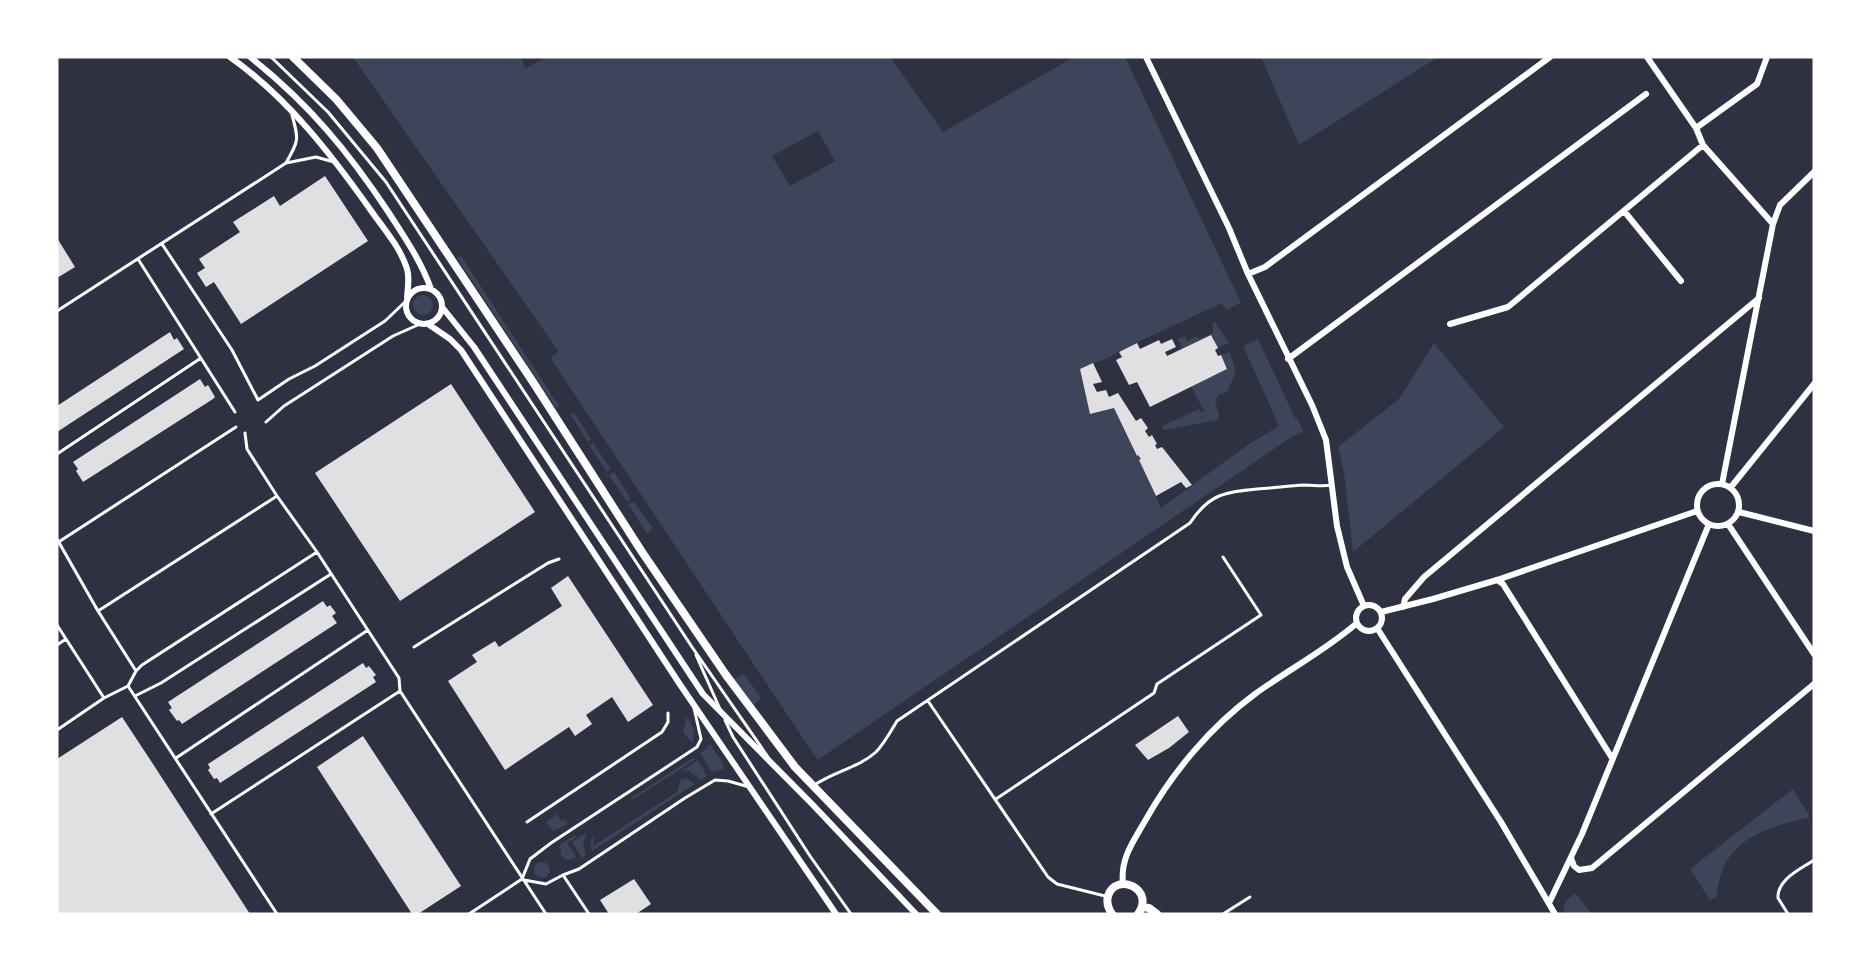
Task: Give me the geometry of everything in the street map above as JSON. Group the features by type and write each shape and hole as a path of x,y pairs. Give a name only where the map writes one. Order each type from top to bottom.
{"main road":[{"path":"292,57 336,99 377,148 533,382 642,552 706,646 795,768 937,914"},
{"path":"1108,913 1108,896 1113,888 1123,884 1134,886 1139,890 1143,901 1140,910"},
{"path":"1140,910 1149,908 1157,914"}],"street":[{"path":"230,57 263,83 337,163 404,261 408,278 405,307 410,318 420,324 428,324 438,318 442,307 440,296 431,289 419,259 354,162 313,112 250,57"},
{"path":"1146,57 1229,228 1248,274 1312,405 1326,440 1334,485 1337,526 1347,567 1364,606"},
{"path":"1248,274 1264,267 1550,57"},
{"path":"1647,57 1696,128 1703,145 1773,224"},
{"path":"1696,128 1757,84 1767,57"},
{"path":"1288,359 1646,94"},
{"path":"1450,324 1508,307 1703,145"},
{"path":"1722,483 1773,224 1780,206 1814,172"},
{"path":"1624,211 1681,281"},
{"path":"407,299 415,290 431,289"},
{"path":"1403,607 1405,599 1424,577 1759,298"},
{"path":"442,307 474,346 702,694 775,765 915,914"},
{"path":"428,324 450,339 461,350 694,706 836,914"},
{"path":"1731,487 1814,384"},
{"path":"1714,483 1722,483 1731,487 1739,498 1739,512 1728,524 1715,526 1704,521 1697,511 1698,497 1702,490 1714,483"},
{"path":"1381,612 1497,580 1697,511"},
{"path":"1739,512 1814,531"},
{"path":"1549,903 1571,858 1709,524"},
{"path":"1728,524 1814,654"},
{"path":"1497,580 1503,584 1612,758"},
{"path":"1123,884 1122,870 1128,850 1163,792 1187,759 1240,706 1357,623 1358,611 1364,606 1376,606 1381,612 1382,621 1377,628 1366,631 1357,623"},
{"path":"1377,628 1501,822 1556,914"},
{"path":"1571,858 1574,866 1579,870 1592,868 1814,684"}],"lane":[{"path":"272,57 328,112 387,182 692,648 775,765"},
{"path":"285,163 298,137 292,112"},
{"path":"57,311 285,163 316,157 337,163"},
{"path":"162,244 232,350 258,400 385,321 407,299"},
{"path":"138,259 235,412"},
{"path":"266,422 284,406 385,341 420,324"},
{"path":"57,454 201,358"},
{"path":"136,670 98,611 58,541 236,427"},
{"path":"245,433 247,449 399,678 400,692 546,914"},
{"path":"813,786 876,752 897,721 1190,523 1204,505 1215,498 1226,492 1286,486 1308,485 1320,488 1334,485"},
{"path":"98,611 277,496"},
{"path":"57,730 104,698 128,686 136,670 317,552"},
{"path":"996,799 1154,693 1157,684 1261,615 1223,557"},
{"path":"414,648 548,563 559,559"},
{"path":"135,696 161,683 331,574"},
{"path":"57,625 104,698"},
{"path":"176,758 368,630"},
{"path":"57,645 66,639"},
{"path":"692,648 733,737 810,856 851,914"},
{"path":"128,686 277,914"},
{"path":"211,814 400,692"},
{"path":"928,701 1052,880 1058,884 1108,896"},
{"path":"469,914 522,879 530,859 551,843 697,747 701,739 694,706"},
{"path":"527,822 662,732 668,724 668,713"},
{"path":"522,879 546,884 579,869 715,780 749,787"},
{"path":"1788,914 1778,898 1779,888 1789,877 1814,860"},
{"path":"563,875 589,914"},
{"path":"1223,914 1250,897"}],"shaded area":[{"path":"353,57 520,57 526,68 547,57 890,57 943,132 1074,57 1125,57 1241,303 1226,310 1222,303 1080,369 1090,414 1114,408 1136,455 1141,459 1139,460 1161,508 1249,444 1279,426 1243,346 1258,339 1295,418 1303,430 1302,433 1293,436 819,759 816,758 553,362 551,356 559,352","holes":["818,131 835,161 790,186 772,156"]},
{"path":"1261,57 1438,57 1299,145"},
{"path":"461,256 559,406 556,408 457,258"},
{"path":"423,295 430,298 433,305 430,312 423,315 416,312 413,305 416,298"},
{"path":"1213,322 1229,343 1218,348 1211,335 1182,348 1178,339 1185,336 1187,341 1197,336 1199,339 1213,333"},
{"path":"1434,343 1504,427 1353,552 1344,472 1338,447 1399,399"},
{"path":"1230,352 1236,372 1227,392 1219,395 1215,401 1218,420 1164,430 1162,426 1199,409 1201,412 1204,411 1191,386 1227,369 1221,355"},
{"path":"574,413 591,439 588,442 570,414"},
{"path":"593,443 611,469 607,472 589,445"},
{"path":"614,472 631,499 627,502 609,475"},
{"path":"634,502 653,528 647,534 628,504"},
{"path":"744,674 761,698 754,705 734,679"},
{"path":"688,718 694,730 693,742 683,732"},
{"path":"711,745 724,765 723,769 712,772 700,753"},
{"path":"693,758 696,759 632,800 631,798"},
{"path":"698,760 707,776 701,780 689,771 682,771"},
{"path":"687,778 695,784 592,851 590,842 594,836 593,846 677,792 681,779"},
{"path":"1793,789 1810,817 1773,827 1750,838 1740,846 1724,866 1716,897 1710,900 1690,869"},
{"path":"557,814 561,821 565,819 568,824 553,831 546,822"},
{"path":"587,832 583,845 586,855 582,858 572,842"},
{"path":"575,835 576,837 567,843 576,857 570,860 564,859 560,845"},
{"path":"542,862 550,870 542,878 534,870"},
{"path":"1575,893 1592,914 1566,914 1563,910 1566,901"}],"building":[{"path":"325,176 368,241 241,324 214,282 206,287 197,273 205,268 199,259 240,232 233,222 274,196 280,206"},
{"path":"57,238 75,267 57,278"},
{"path":"170,332 174,340 177,338 184,349 57,432 57,406"},
{"path":"1211,335 1218,348 1215,350 1218,356 1221,355 1227,369 1150,407 1137,382 1129,385 1116,360 1122,357 1119,352 1137,343 1140,349 1159,340 1161,344 1172,339 1176,347 1165,352 1167,356"},
{"path":"1093,363 1102,382 1093,384 1097,392 1106,390 1109,397 1118,393 1136,421 1141,418 1148,428 1145,431 1149,437 1152,435 1157,449 1162,447 1192,485 1186,488 1181,482 1156,496 1139,460 1141,459 1137,456 1114,408 1090,414 1080,369"},
{"path":"200,379 205,387 208,385 215,397 213,399 83,482 73,462"},
{"path":"451,384 535,512 400,601 315,473"},
{"path":"568,576 653,705 628,722 612,697 586,715 592,724 575,736 569,727 505,770 448,681 477,662 472,655 495,641 499,647 562,606 551,588"},
{"path":"323,601 327,607 330,605 336,613 332,616 337,623 182,724 179,720 177,721 169,710 172,708 168,702"},
{"path":"363,663 366,668 369,666 376,675 373,677 376,682 220,783 217,778 214,779 208,770 210,768 208,764"},
{"path":"1178,716 1189,732 1169,748 1148,760 1135,745"},
{"path":"122,717 250,914 57,914 57,759"},
{"path":"363,736 461,886 418,914 412,914 317,767"},
{"path":"634,879 651,904 636,914 609,914 600,900"}]}
